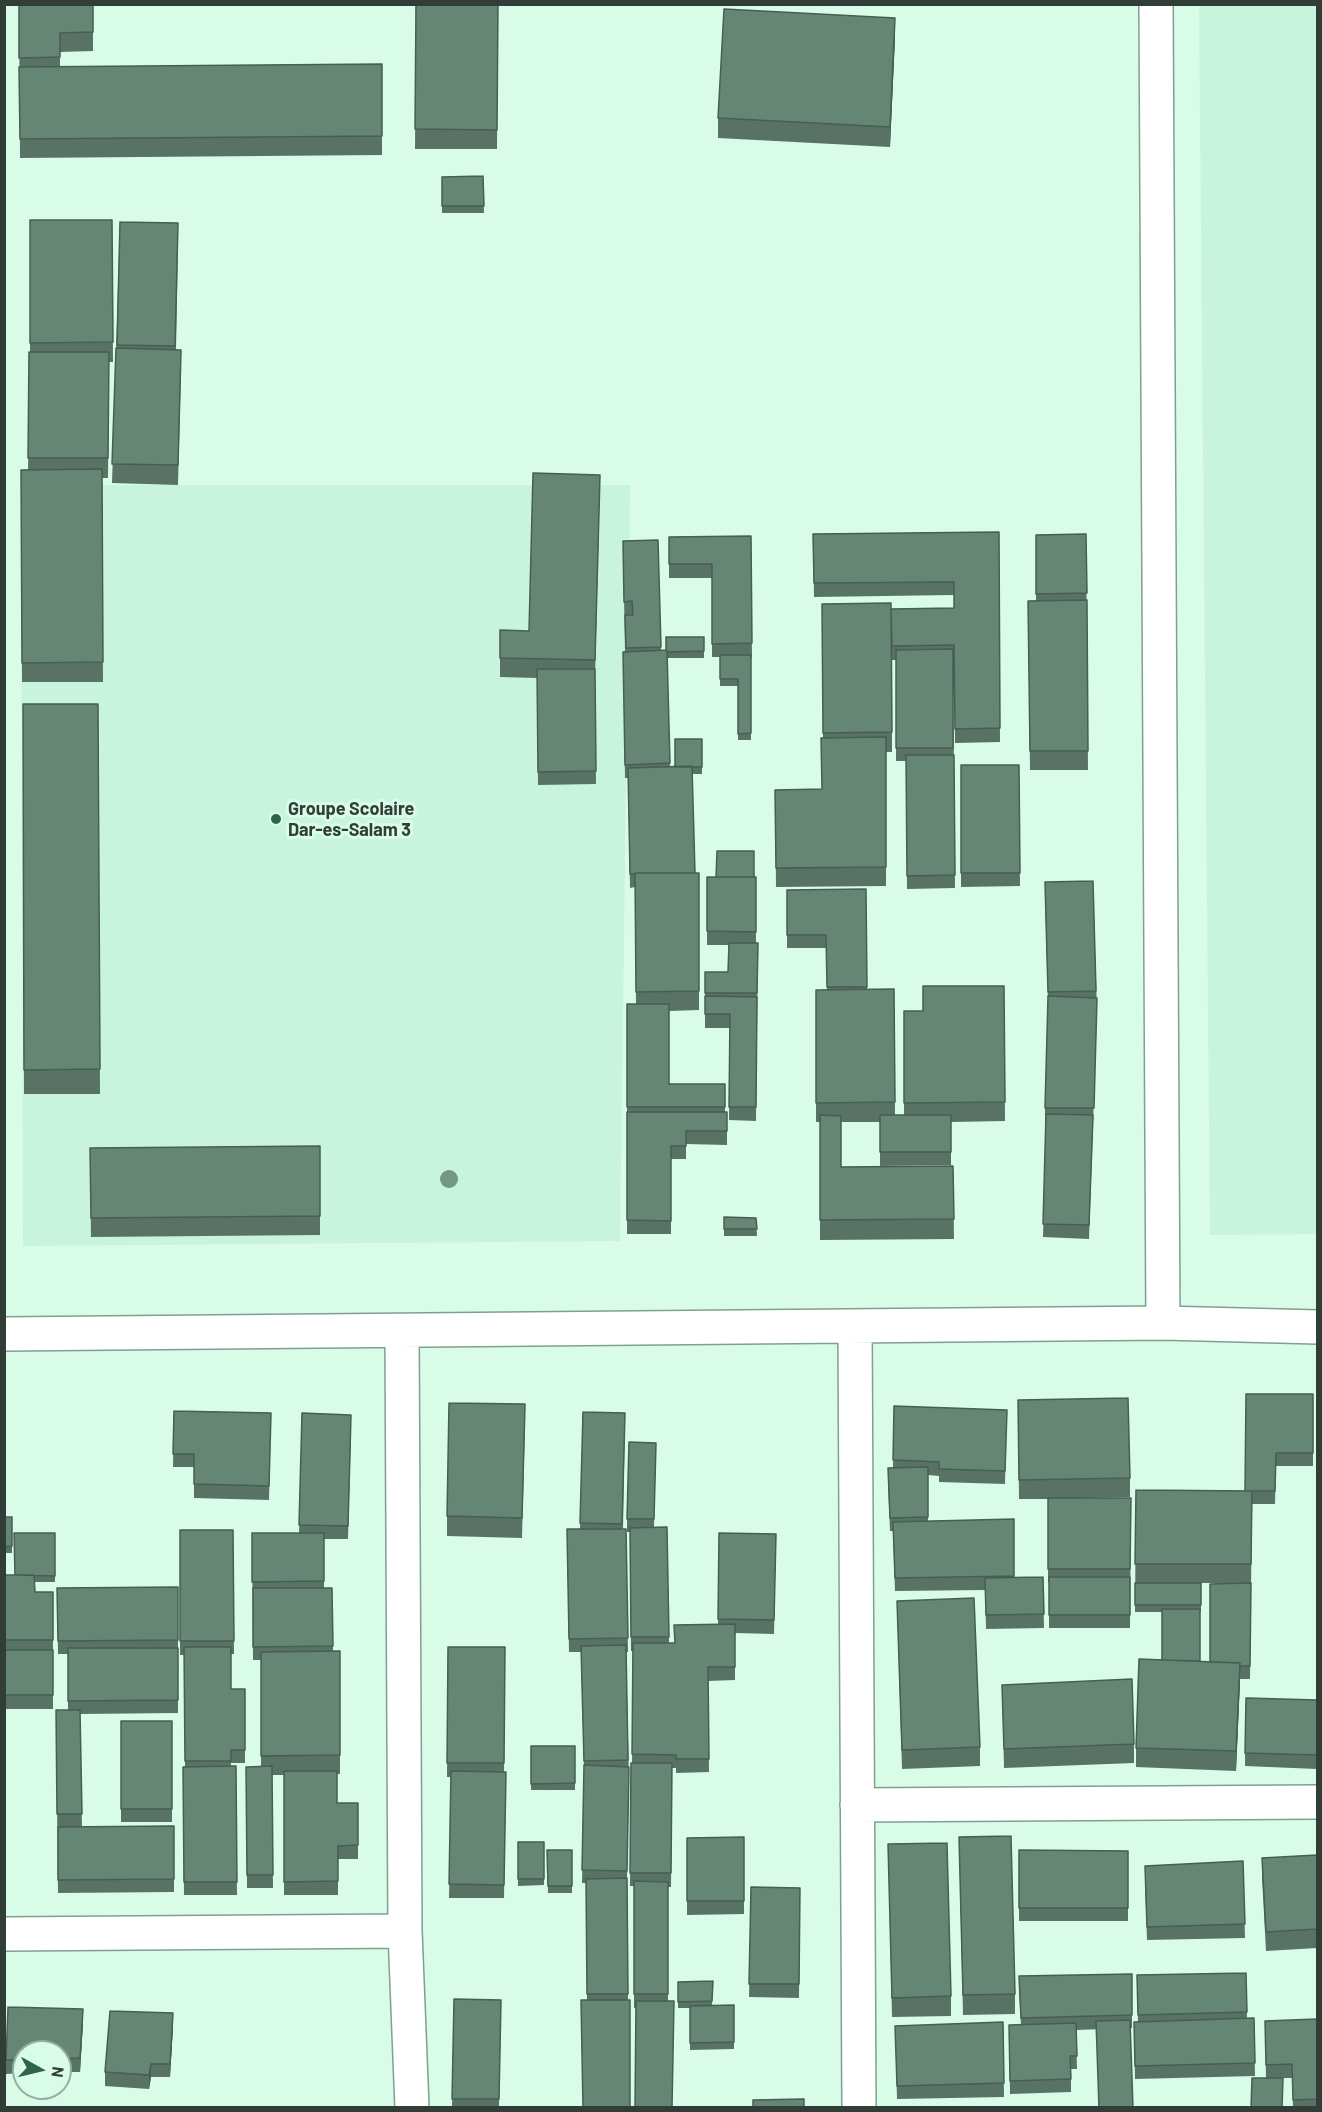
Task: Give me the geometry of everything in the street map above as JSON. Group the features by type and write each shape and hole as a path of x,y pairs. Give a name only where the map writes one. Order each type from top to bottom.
{"street":[{"path":"1156,4 1163,1323"},
{"path":"4,1334 1163,1323 1317,1328"},
{"path":"855,1326 859,2108"},
{"path":"402,1331 405,1931 412,2108"},
{"path":"857,1805 1317,1802"},
{"path":"4,1934 405,1931"}],"shaded area":[{"path":"1199,5 1317,5 1317,1234 1210,1235"},
{"path":"21,485 630,485 620,1241 23,1246"}],"building":[{"path":"19,4 93,4 93,32 60,33 60,57 19,58"},
{"path":"416,4 498,4 497,130 415,129"},
{"path":"724,9 895,18 890,127 718,118"},
{"path":"382,64 382,136 20,139 19,67"},
{"path":"483,176 484,206 442,206 442,177"},
{"path":"30,220 112,220 113,342 30,343"},
{"path":"120,222 178,223 175,346 117,345"},
{"path":"116,348 181,350 178,465 112,464"},
{"path":"29,352 109,352 108,458 28,458"},
{"path":"102,469 103,662 22,663 21,470"},
{"path":"533,473 600,475 595,660 500,658 500,630 529,631"},
{"path":"999,532 1000,728 955,729 954,645 892,646 891,609 954,608 954,582 814,583 813,534"},
{"path":"1086,534 1087,593 1036,594 1036,535"},
{"path":"751,536 752,643 712,644 712,564 669,564 669,537"},
{"path":"658,540 661,647 626,648 625,615 633,615 632,601 624,602 623,541"},
{"path":"1087,600 1088,751 1030,751 1028,601"},
{"path":"891,603 892,732 823,733 822,604"},
{"path":"666,637 704,637 704,651 667,652"},
{"path":"953,649 953,748 896,748 896,650"},
{"path":"667,650 670,763 625,765 623,652"},
{"path":"720,655 751,655 751,733 738,734 738,679 720,679"},
{"path":"537,669 595,669 596,771 538,772"},
{"path":"23,704 98,704 100,1069 24,1070"},
{"path":"886,737 886,867 776,868 775,790 822,789 821,738"},
{"path":"675,739 702,739 702,767 675,767"},
{"path":"906,755 954,755 955,875 907,876"},
{"path":"961,765 1019,765 1020,873 961,873"},
{"path":"692,766 695,873 630,874 628,768"},
{"path":"717,851 754,851 754,877 716,877"},
{"path":"635,873 699,873 699,991 636,992"},
{"path":"707,877 756,877 756,932 707,931"},
{"path":"1093,881 1096,991 1048,992 1045,882"},
{"path":"866,889 867,987 827,987 826,935 787,935 787,890"},
{"path":"729,943 758,943 757,993 705,993 705,972 728,972"},
{"path":"923,986 1004,986 1005,1102 904,1103 904,1011 923,1011"},
{"path":"894,989 895,1102 816,1103 816,990"},
{"path":"705,996 757,997 756,1107 729,1107 730,1014 705,1014"},
{"path":"1048,996 1097,998 1094,1108 1045,1108"},
{"path":"627,1004 669,1004 669,1084 725,1084 725,1107 627,1107"},
{"path":"627,1112 727,1112 727,1131 686,1131 686,1146 671,1146 671,1221 627,1220"},
{"path":"1046,1114 1093,1115 1089,1225 1043,1224"},
{"path":"820,1115 841,1116 841,1167 953,1166 954,1219 820,1220"},
{"path":"880,1115 951,1115 951,1152 880,1152"},
{"path":"320,1146 320,1216 91,1218 90,1148"},
{"path":"724,1217 756,1218 757,1229 724,1229"},
{"path":"1246,1394 1313,1394 1313,1453 1276,1453 1275,1491 1245,1491"},
{"path":"1128,1398 1130,1478 1019,1480 1018,1400"},
{"path":"449,1403 525,1404 522,1518 447,1516"},
{"path":"894,1406 1007,1410 1005,1471 939,1469 939,1462 893,1460"},
{"path":"174,1411 271,1413 269,1486 194,1484 194,1454 173,1454"},
{"path":"583,1412 625,1413 622,1524 580,1523"},
{"path":"302,1413 351,1415 348,1526 299,1525"},
{"path":"629,1442 656,1443 654,1519 627,1519"},
{"path":"928,1467 928,1517 890,1518 888,1468"},
{"path":"1136,1490 1252,1491 1251,1564 1135,1564"},
{"path":"1048,1498 1131,1498 1130,1569 1048,1569"},
{"path":"4,1517 12,1517 12,1546 4,1547"},
{"path":"1014,1519 1014,1576 895,1578 893,1522"},
{"path":"667,1527 669,1637 631,1637 630,1528"},
{"path":"567,1529 626,1529 628,1638 569,1639"},
{"path":"180,1530 233,1530 234,1641 180,1641"},
{"path":"14,1533 55,1533 55,1576 15,1575"},
{"path":"252,1533 324,1533 324,1581 252,1582"},
{"path":"719,1533 776,1534 774,1620 718,1619"},
{"path":"4,1575 34,1575 35,1592 53,1592 53,1640 4,1640"},
{"path":"1043,1577 1044,1614 986,1615 985,1578"},
{"path":"1049,1577 1130,1577 1130,1615 1049,1615"},
{"path":"1135,1583 1201,1583 1201,1605 1135,1605"},
{"path":"1251,1583 1250,1666 1240,1666 1240,1663 1210,1662 1210,1584"},
{"path":"178,1587 178,1640 58,1641 57,1588"},
{"path":"253,1588 332,1588 333,1646 253,1647"},
{"path":"974,1598 980,1747 902,1750 897,1601"},
{"path":"1162,1609 1200,1609 1200,1661 1162,1660"},
{"path":"735,1624 735,1667 708,1667 709,1759 676,1759 676,1755 632,1754 633,1643 675,1643 674,1625"},
{"path":"626,1645 628,1760 584,1761 581,1646"},
{"path":"184,1647 231,1647 231,1689 245,1689 245,1750 231,1750 231,1761 185,1761"},
{"path":"448,1647 505,1647 504,1763 447,1763"},
{"path":"68,1648 178,1648 178,1700 68,1701"},
{"path":"4,1650 53,1650 53,1695 4,1695"},
{"path":"340,1651 340,1755 261,1756 261,1652"},
{"path":"1139,1659 1240,1663 1236,1751 1136,1748"},
{"path":"1132,1679 1134,1744 1004,1749 1002,1685"},
{"path":"1246,1698 1317,1700 1317,1755 1245,1753"},
{"path":"56,1710 80,1710 82,1814 57,1814"},
{"path":"121,1721 172,1721 172,1809 121,1809"},
{"path":"531,1746 575,1746 575,1783 531,1784"},
{"path":"631,1763 672,1763 671,1873 630,1873"},
{"path":"584,1765 629,1767 627,1871 582,1870"},
{"path":"236,1766 237,1882 184,1882 183,1767"},
{"path":"272,1766 273,1875 247,1875 246,1767"},
{"path":"284,1771 337,1771 337,1803 358,1803 358,1845 338,1846 338,1881 284,1882"},
{"path":"451,1771 506,1772 504,1885 449,1884"},
{"path":"174,1826 174,1879 58,1880 58,1827"},
{"path":"1011,1836 1015,1994 963,1995 959,1837"},
{"path":"744,1837 744,1901 687,1901 687,1838"},
{"path":"518,1842 544,1842 544,1879 518,1879"},
{"path":"947,1843 951,1996 892,1998 888,1844"},
{"path":"547,1850 572,1850 572,1886 548,1886"},
{"path":"1019,1850 1128,1851 1128,1908 1019,1908"},
{"path":"1317,1855 1317,1929 1266,1932 1262,1858"},
{"path":"1243,1861 1245,1924 1147,1927 1145,1866"},
{"path":"627,1878 628,1994 587,1994 586,1879"},
{"path":"634,1881 668,1882 668,1994 634,1994"},
{"path":"751,1887 800,1888 799,1984 749,1984"},
{"path":"1246,1973 1247,2012 1138,2015 1137,1975"},
{"path":"1132,1974 1132,2015 1021,2018 1019,1976"},
{"path":"713,1981 712,2001 678,2002 678,1982"},
{"path":"454,1999 501,2000 499,2099 452,2099"},
{"path":"581,2000 630,2000 630,2107 583,2108"},
{"path":"636,2001 674,2001 672,2108 635,2108"},
{"path":"734,2005 734,2042 690,2043 690,2006"},
{"path":"8,2007 83,2009 80,2058 72,2058 72,2040 12,2040 12,2060 6,2060"},
{"path":"110,2011 173,2013 170,2064 151,2064 149,2075 105,2072"},
{"path":"1254,2018 1255,2063 1135,2066 1134,2022"},
{"path":"1317,2019 1317,2099 1293,2100 1292,2064 1266,2065 1265,2021"},
{"path":"1130,2020 1133,2108 1099,2108 1096,2021"},
{"path":"1003,2022 1004,2083 897,2086 895,2026"},
{"path":"1076,2023 1077,2056 1070,2056 1071,2079 1010,2081 1009,2025"},
{"path":"1252,2078 1283,2078 1282,2108 1251,2108"},
{"path":"804,2099 804,2108 753,2108 753,2100"}],"place":[{"name":"Groupe Scolaire Dar-es-Salam 3","path":"276,819"}]}
